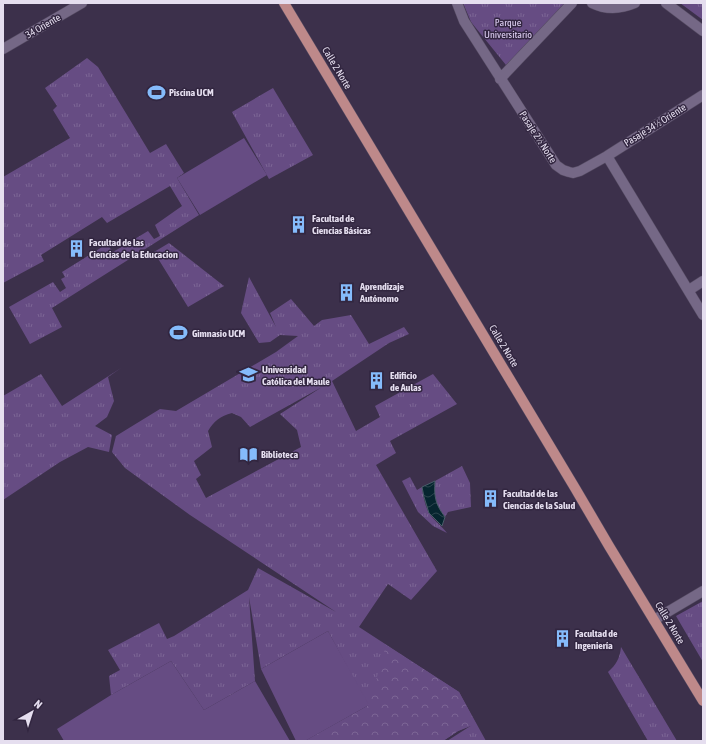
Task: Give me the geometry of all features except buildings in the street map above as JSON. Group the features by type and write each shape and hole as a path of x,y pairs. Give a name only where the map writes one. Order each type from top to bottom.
{"main road":[{"name":"Calle 2 Norte","path":"284,3 567,474 608,546 703,701"}],"street":[{"name":"34 Oriente","path":"3,49 82,3"},
{"name":"Pasaje 2½ Norte","path":"456,3 464,21 556,165 563,170 573,173 607,156"},
{"path":"500,79 572,3"},
{"path":"592,3 611,8 628,6 635,3"},
{"path":"666,3 703,30"},
{"name":"Pasaje 34½ Oriente","path":"607,156 703,95"},
{"path":"607,156 703,315"},
{"path":"689,290 703,281"},
{"path":"654,620 703,591"}],"green space":[{"name":"Parque Universitario","path":"463,3 569,3 506,65 471,22"},
{"path":"680,3 703,3 703,20"},
{"path":"87,58 98,67 150,153 166,144 184,173 177,178 199,215 52,308 62,327 30,344 9,307 53,282 60,292 66,288 61,279 65,277 62,272 107,244 113,252 148,231 154,239 160,236 155,225 182,206 170,186 107,223 102,217 41,255 44,261 3,283 3,177 70,138 53,110 57,106 45,88"},
{"path":"273,88 313,155 269,179 232,112"},
{"path":"244,138 267,175 200,215 177,178"},
{"path":"169,243 224,286 188,307 154,252"},
{"path":"249,277 276,327 270,313 291,299 314,326 322,320 351,315 369,344 404,327 409,334 389,343 332,381 356,431 380,417 375,406 433,374 457,404 390,441 396,453 376,465 437,571 411,600 388,584 359,627 459,692 486,741 447,741 472,725 458,731 443,741 305,741 368,706 328,631 261,669 249,597 255,681 204,710 171,661 111,695 109,676 120,670 108,650 159,623 167,639 174,636 248,590 258,568 336,612 190,515 125,468 112,452 116,436 160,409 176,411 276,352 298,336 280,335 270,342 259,343 241,313","holes":["322,387 280,414 297,430 301,447 206,498 196,479 201,475 194,461 212,447 208,431 215,422 221,417 232,413 241,417 250,427"]},
{"path":"121,368 108,377 114,401 107,417 95,426 112,435 109,452 88,447 60,462 3,500 3,396 41,374 62,406"},
{"path":"462,466 470,483 471,507 448,512 445,517 436,500 435,481"},
{"path":"410,477 417,490 422,487 424,501 429,513 447,533 433,526 418,512 402,481"},
{"path":"703,601 703,662 676,616"},
{"path":"328,631 369,705 305,741 296,741 261,669"},
{"path":"386,645 459,692 476,724 458,731 443,741 305,741 369,705"},
{"path":"621,647 677,741 648,741 608,672 617,661 620,655"},
{"path":"171,661 204,710 255,681 290,741 64,741 57,729 111,695"}],"water":[{"path":"435,481 436,500 445,517 442,526 429,513 422,487"}],"place":[{"name":"Piscina UCM","path":"156,92"},
{"name":"Facultad de Ciencias Básicas","path":"299,224"},
{"name":"Facultad de las Ciencias de la Educacion","path":"76,248"},
{"name":"Aprendizaje Autónomo","path":"347,292"},
{"name":"Gimnasio UCM","path":"179,333"},
{"name":"Universidad Católica del Maule","path":"249,375"},
{"name":"Edificio de Aulas","path":"377,381"},
{"name":"Biblioteca","path":"248,454"},
{"name":"Facultad de las Ciencias de la Salud","path":"490,499"},
{"name":"Facultad de Ingeniería","path":"562,639"}]}
